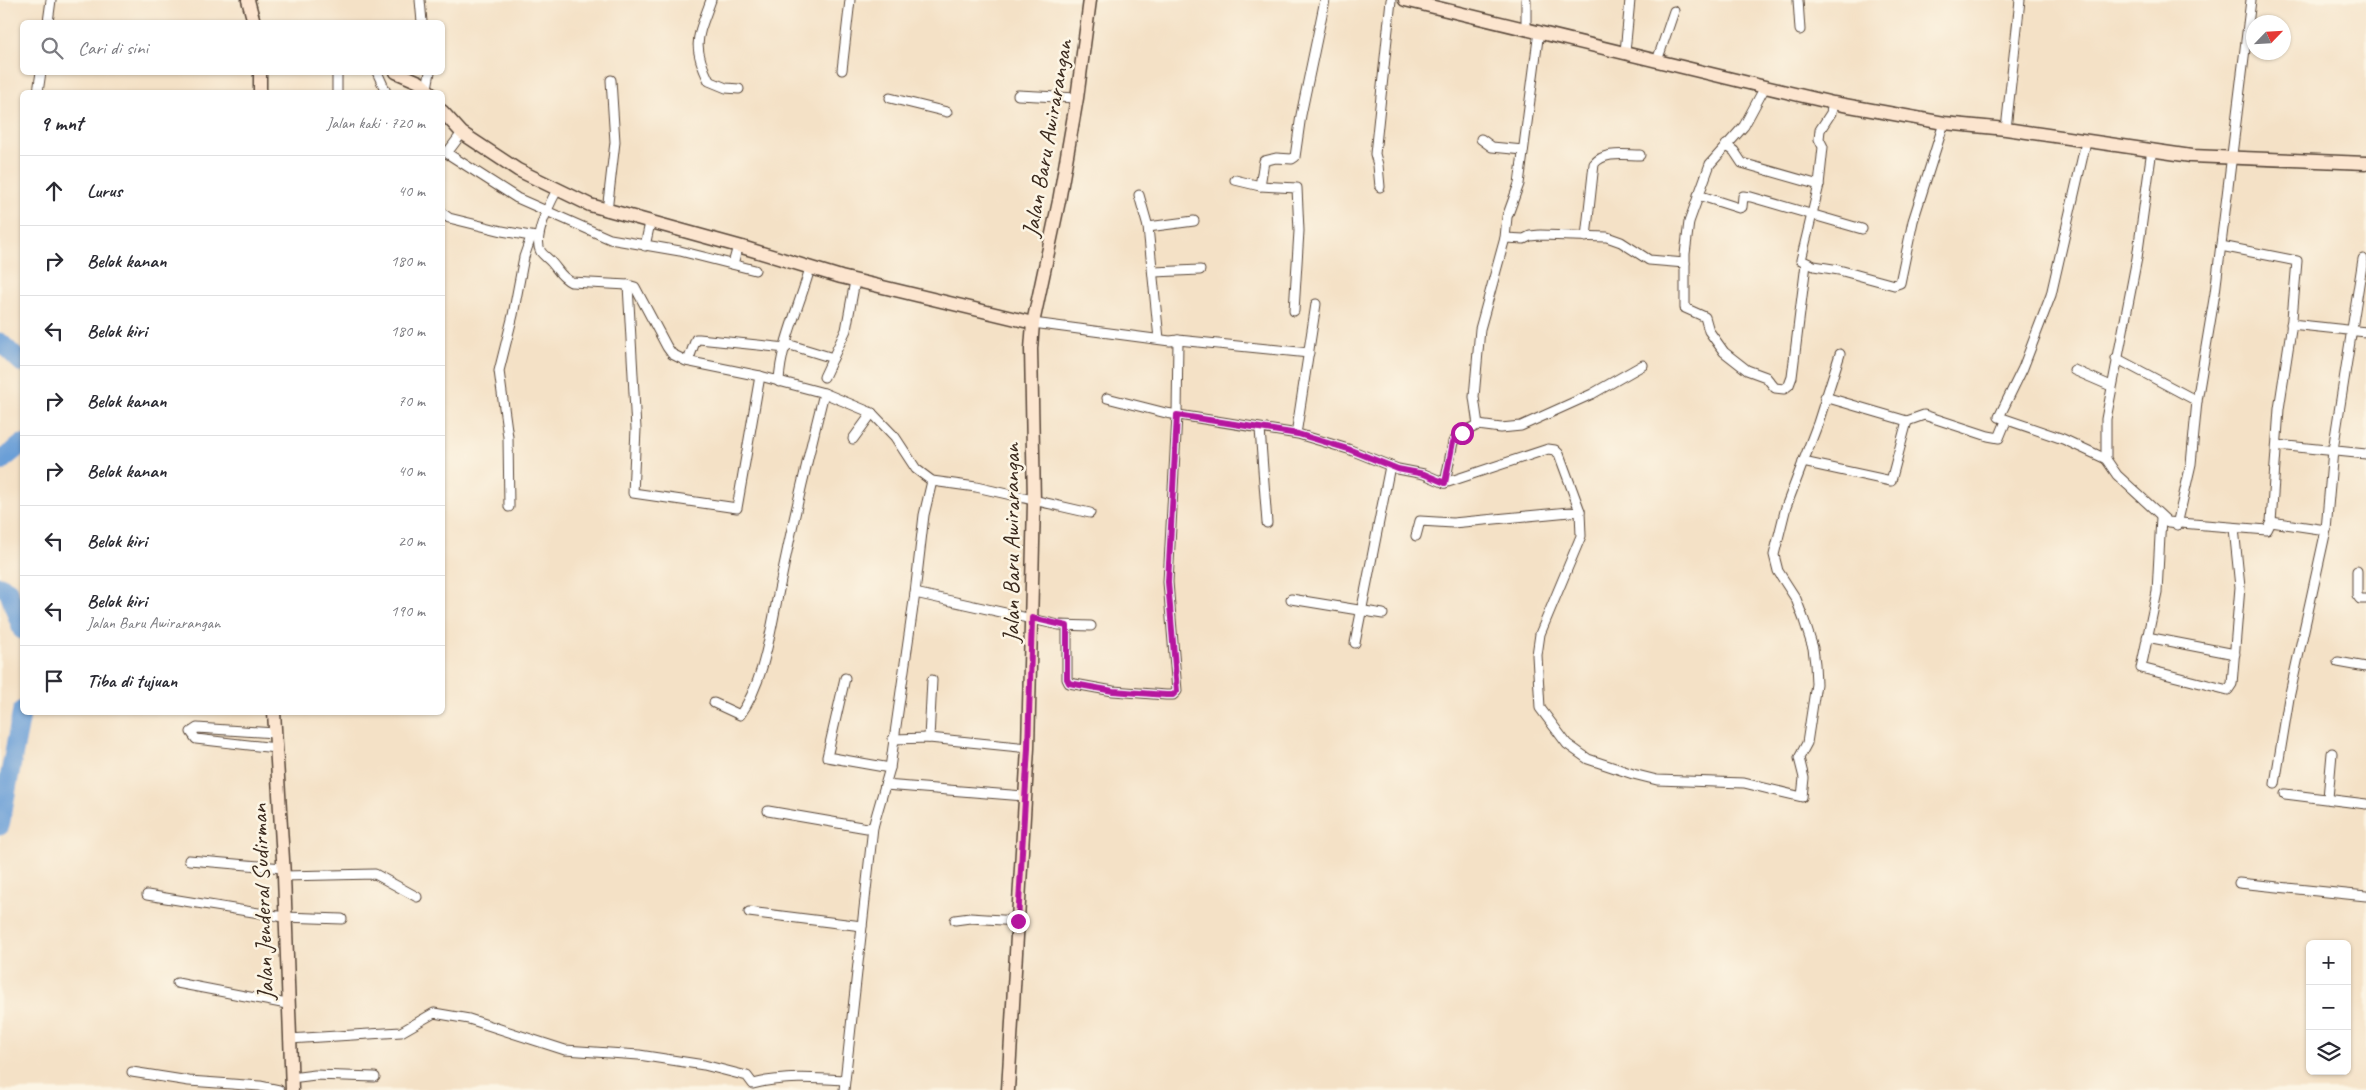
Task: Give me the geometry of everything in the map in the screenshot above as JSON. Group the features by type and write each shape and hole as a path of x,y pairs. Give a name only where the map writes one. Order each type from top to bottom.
{"street":[{"path":"48,20 51,0"},
{"path":"248,0 253,20"},
{"path":"420,0 422,20"},
{"path":"711,0 696,43 701,65 709,81 726,88 739,89"},
{"path":"842,70 850,0"},
{"name":"Jalan Baru Awirarangan","path":"1008,1090 1028,748 1034,502 1031,349 1034,323 1078,98 1090,0"},
{"path":"1260,186 1264,161 1276,158 1292,159 1295,157 1301,115 1324,0"},
{"path":"1380,188 1378,165 1374,154 1390,0"},
{"path":"1405,0 1625,52 1765,88 1833,103 1944,123 2006,129 2191,156 2366,163"},
{"path":"1526,0 1526,28"},
{"path":"1625,52 1630,0"},
{"path":"1798,0 1800,30"},
{"path":"2006,129 2020,0"},
{"path":"2177,524 2191,464 2197,401 2220,246 2251,0"},
{"path":"1657,61 1674,11"},
{"path":"1478,425 1474,397 1480,329 1504,238 1507,217 1518,184 1539,31"},
{"path":"38,90 41,75"},
{"path":"260,75 260,90"},
{"path":"337,75 337,90"},
{"path":"378,75 385,90"},
{"path":"402,75 429,90 430,75"},
{"path":"606,211 615,142 611,80"},
{"path":"1765,88 1744,126 1710,164 1698,195 1689,222 1684,263 1685,308 1704,317 1709,331 1733,361 1747,370 1766,378 1775,388 1784,389 1789,385 1792,377 1806,264"},
{"path":"1018,95 1078,98"},
{"path":"890,98 947,112"},
{"path":"1833,103 1831,113 1820,130 1819,138 1823,147 1819,185 1801,260 1806,264 1839,270 1894,285 1900,283 1913,221 1944,123"},
{"path":"445,115 459,136 557,191 715,251 736,255 755,270"},
{"path":"459,136 447,150 517,198 547,209 610,240 646,243 680,251 715,251 810,269 854,285 1034,323 1170,341 1178,340 1309,353"},
{"path":"1480,138 1492,147 1523,150"},
{"path":"2086,142 2051,295 2023,368 1998,416 2006,421 2063,439 2106,460 2117,475 2168,522 2267,530 2271,522 2280,409 2297,261 2220,246"},
{"path":"1726,145 1734,151 1742,163 1819,185"},
{"path":"2106,460 2106,419 2116,358 2137,258 2152,149"},
{"path":"1586,237 1594,164 1600,157 1640,155"},
{"path":"1235,180 1260,186 1297,188 1299,230 1294,311"},
{"path":"509,507 508,437 499,371 513,315 524,257 557,191"},
{"path":"1139,195 1148,227 1154,272 1158,338"},
{"path":"1698,195 1739,208 1742,206 1743,196 1751,197 1862,229"},
{"path":"445,215 449,218 535,237 541,252 563,278 581,283 635,287 672,354 688,361 760,376 824,393 872,413 895,437 916,469 932,481 976,487 1034,502 1090,513"},
{"path":"1148,227 1194,221"},
{"path":"646,243 650,225"},
{"path":"1504,238 1524,239 1540,235 1607,237 1621,242 1649,260 1684,263"},
{"path":"2276,784 2289,698 2326,530 2333,450 2350,330 2363,259"},
{"path":"779,382 796,310 810,269"},
{"path":"1154,272 1200,270"},
{"path":"628,285 636,429 633,492 736,508 760,376"},
{"path":"824,377 846,330 854,285"},
{"path":"1297,428 1316,304"},
{"path":"2291,324 2366,332"},
{"path":"688,361 696,340 699,339 787,346 833,358"},
{"path":"1067,626 1067,679 1069,683 1113,691 1166,695 1176,693 1168,582 1177,415 1178,340"},
{"path":"1107,398 1177,415 1298,434 1348,449 1390,466 1446,479 1548,449 1555,450 1559,454 1580,511 1581,536 1540,634 1537,655 1540,708 1567,744 1588,759 1657,780 1744,783 1801,798 1804,791 1804,778 1799,758 1807,744 1816,684 1814,648 1796,599 1778,571 1774,555 1786,507 1840,354"},
{"path":"2116,358 2197,401"},
{"path":"1446,479 1453,442 1462,433 1478,425 1502,428 1520,426 1592,394 1643,365"},
{"path":"2074,370 2112,386"},
{"path":"714,703 740,715 758,677 770,633 824,393"},
{"path":"1825,397 1908,421 1924,415 1999,438 2006,421"},
{"path":"854,439 872,413"},
{"path":"1803,462 1891,481 1908,421"},
{"path":"1260,429 1267,523"},
{"path":"2277,445 2366,454"},
{"path":"1355,643 1390,466"},
{"path":"844,1090 873,827 890,768 924,515 932,481"},
{"path":"1416,536 1420,521 1453,523 1580,511"},
{"path":"2161,517 2157,592 2141,666 2142,669 2182,676 2228,690 2232,684 2240,587 2234,528"},
{"path":"2271,522 2326,530"},
{"path":"2357,571 2357,595 2360,599 2366,599"},
{"path":"915,593 1067,626 1091,626"},
{"path":"1290,599 1383,614"},
{"path":"2147,637 2235,654"},
{"path":"2338,662 2366,667"},
{"path":"845,678 827,757 890,768"},
{"path":"929,738 932,680"},
{"name":"Jalan Jenderal Sudirman","path":"274,715 283,872 291,1084"},
{"path":"275,733 198,728 192,732 196,740 276,748"},
{"path":"893,739 929,738 1028,748"},
{"path":"2328,798 2332,753"},
{"path":"885,785 1025,796"},
{"path":"2284,794 2366,804"},
{"path":"768,811 867,828 873,827"},
{"path":"189,860 283,872 375,874 417,897"},
{"path":"2239,883 2366,896"},
{"path":"147,895 284,917 342,919"},
{"path":"750,912 862,926"},
{"path":"955,920 970,918 1018,921"},
{"path":"177,984 287,1004"},
{"path":"289,1039 401,1032 434,1013 469,1019 565,1050 639,1055 704,1065 748,1076 753,1087 763,1081 818,1078 844,1080"},
{"path":"132,1072 189,1081 260,1086 279,1090"},
{"path":"291,1084 315,1075 375,1077"}],"waterway":[{"path":"0,342 20,361"},
{"path":"0,462 20,446"},
{"path":"0,586 8,590 20,624"},
{"path":"0,826 21,715"}],"route":[{"path":"1018,921 1028,748 1032,618 1067,626 1067,681 1069,683 1113,691 1166,695 1173,695 1177,691 1168,582 1177,415 1298,434 1348,449 1398,469 1424,474 1445,483 1453,442 1462,433"}]}
